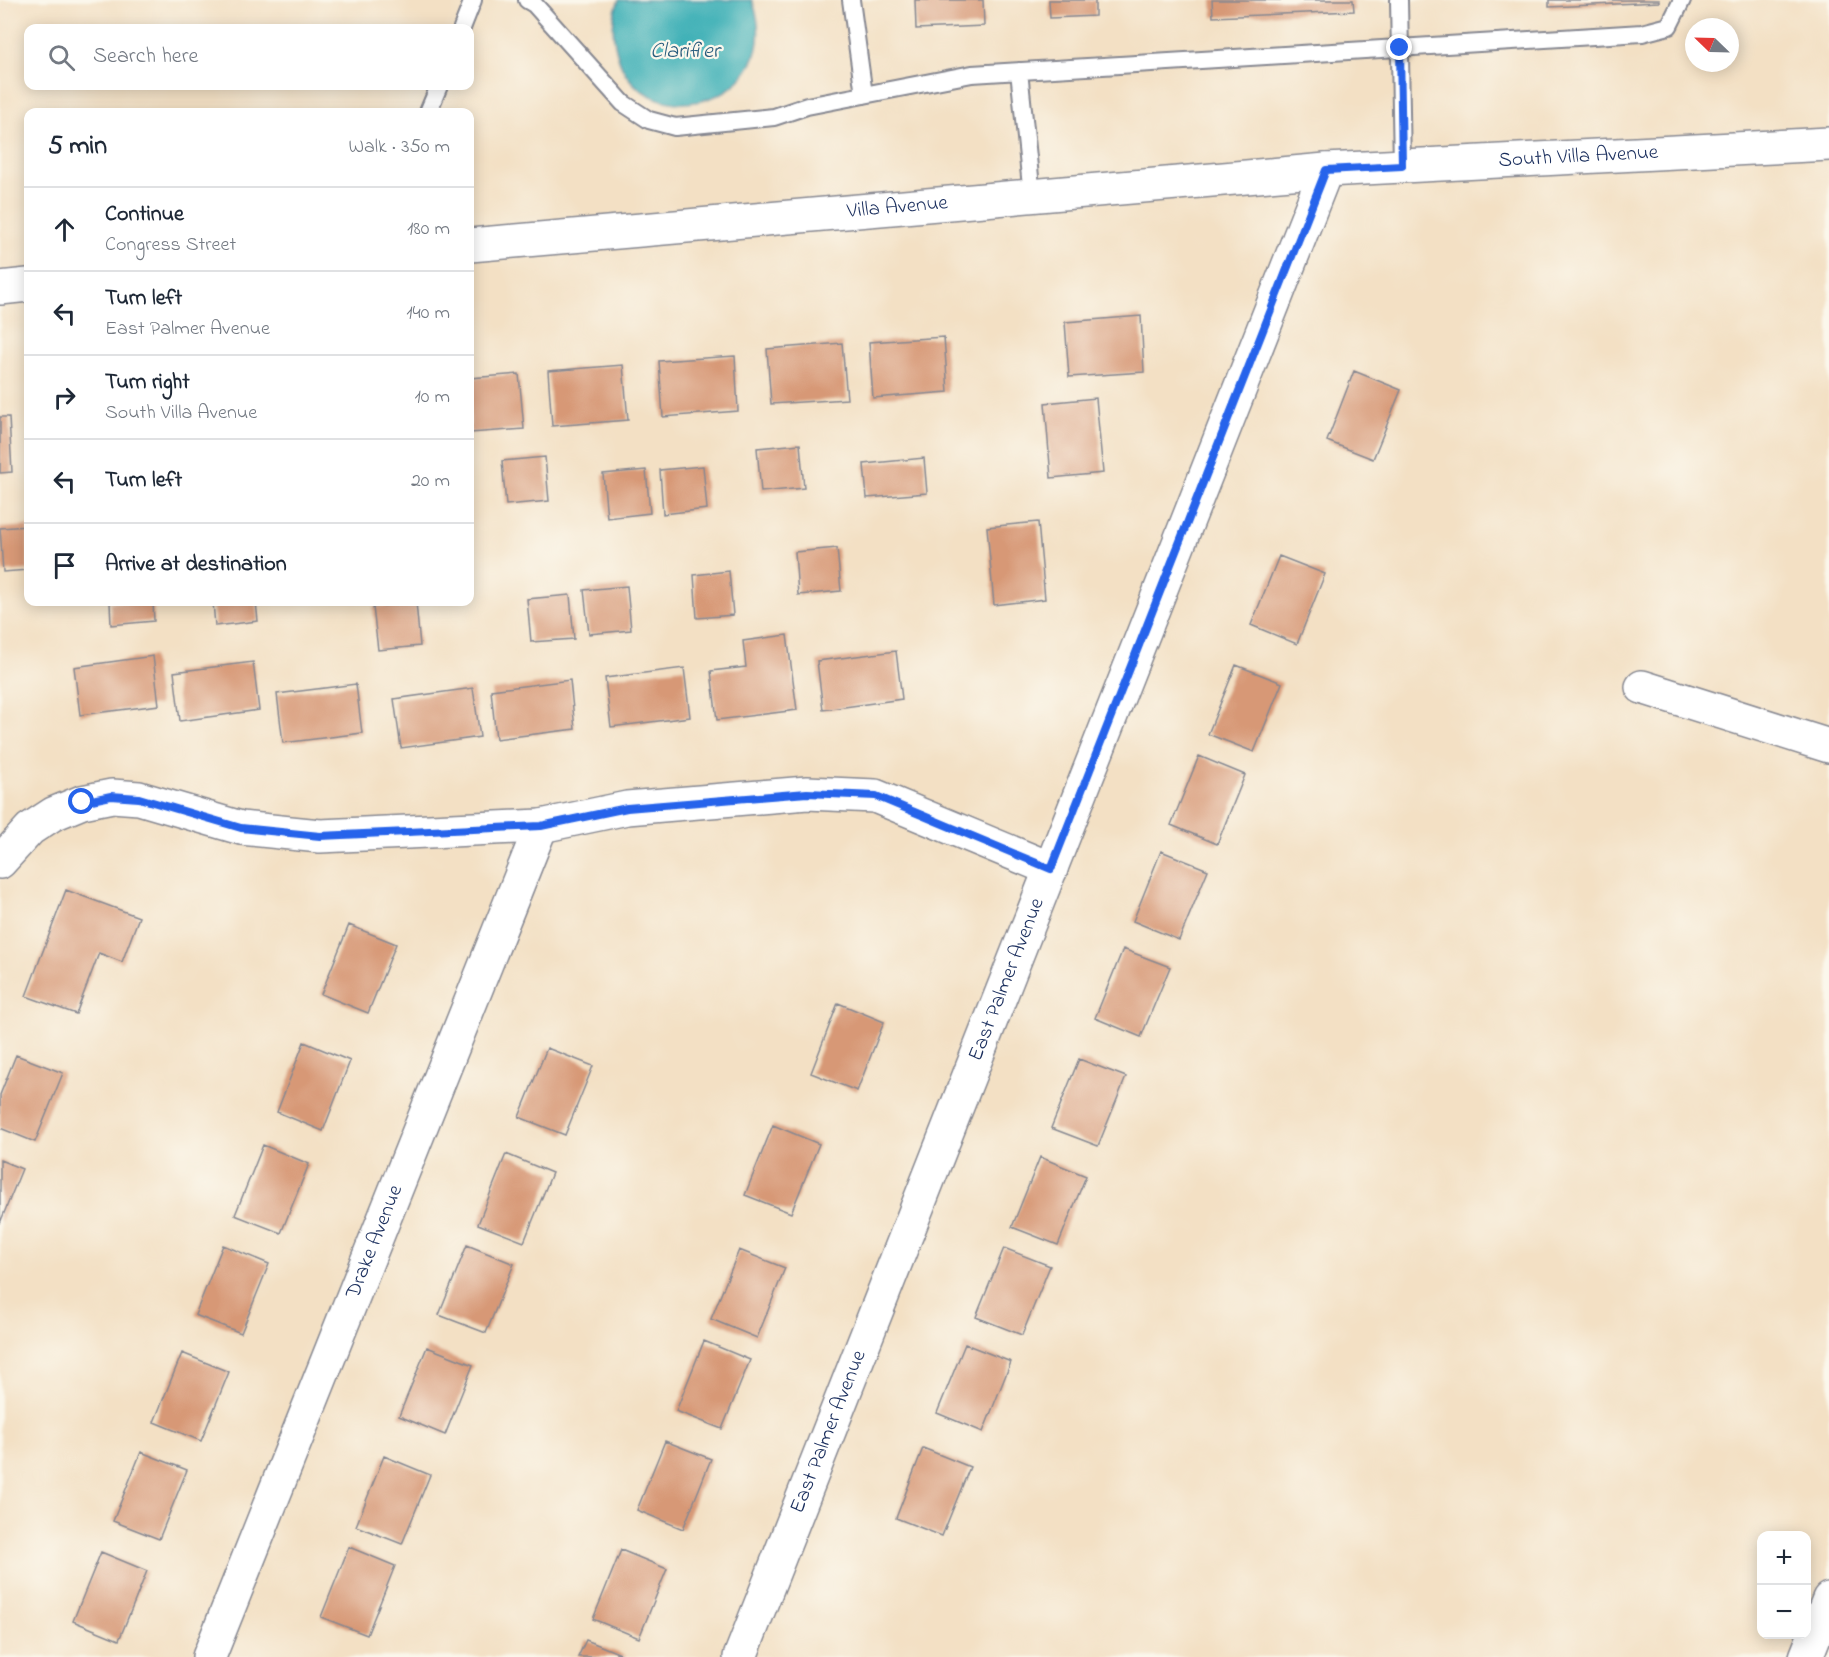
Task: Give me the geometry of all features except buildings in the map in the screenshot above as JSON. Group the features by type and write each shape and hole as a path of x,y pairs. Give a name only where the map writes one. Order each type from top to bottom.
{"street":[{"name":"South Villa Avenue","path":"1326,170 1829,144"},
{"name":"Villa Avenue","path":"474,245 1326,170"},
{"name":"East Palmer Avenue","path":"740,1657 1326,170"},
{"path":"0,288 24,285"},
{"path":"1642,687 1829,746"},
{"path":"0,862 30,829 53,814 82,802 111,796 139,798 241,828 320,836 541,826 638,807 807,793 876,796 1051,869"},
{"name":"Drake Avenue","path":"209,1657 541,826"},
{"path":"1806,1657 1829,1599"}],"lane":[{"path":"464,24 473,0"},
{"path":"527,0 534,3 623,104 649,120 675,127 774,117 807,106 972,74 1642,33 1669,26 1682,0"},
{"path":"851,0 864,95"},
{"path":"1399,0 1402,166"},
{"path":"1019,71 1032,196"},
{"path":"430,108 437,90"}],"water":[{"name":"Clarifier","path":"619,0 752,0 758,36 751,64 733,86 708,99 681,103 654,97 631,81 617,53 613,26"}],"route":[{"path":"82,802 111,796 139,798 241,828 320,836 541,826 627,808 807,793 876,796 1051,869 1326,170 1402,166 1400,48"}]}
